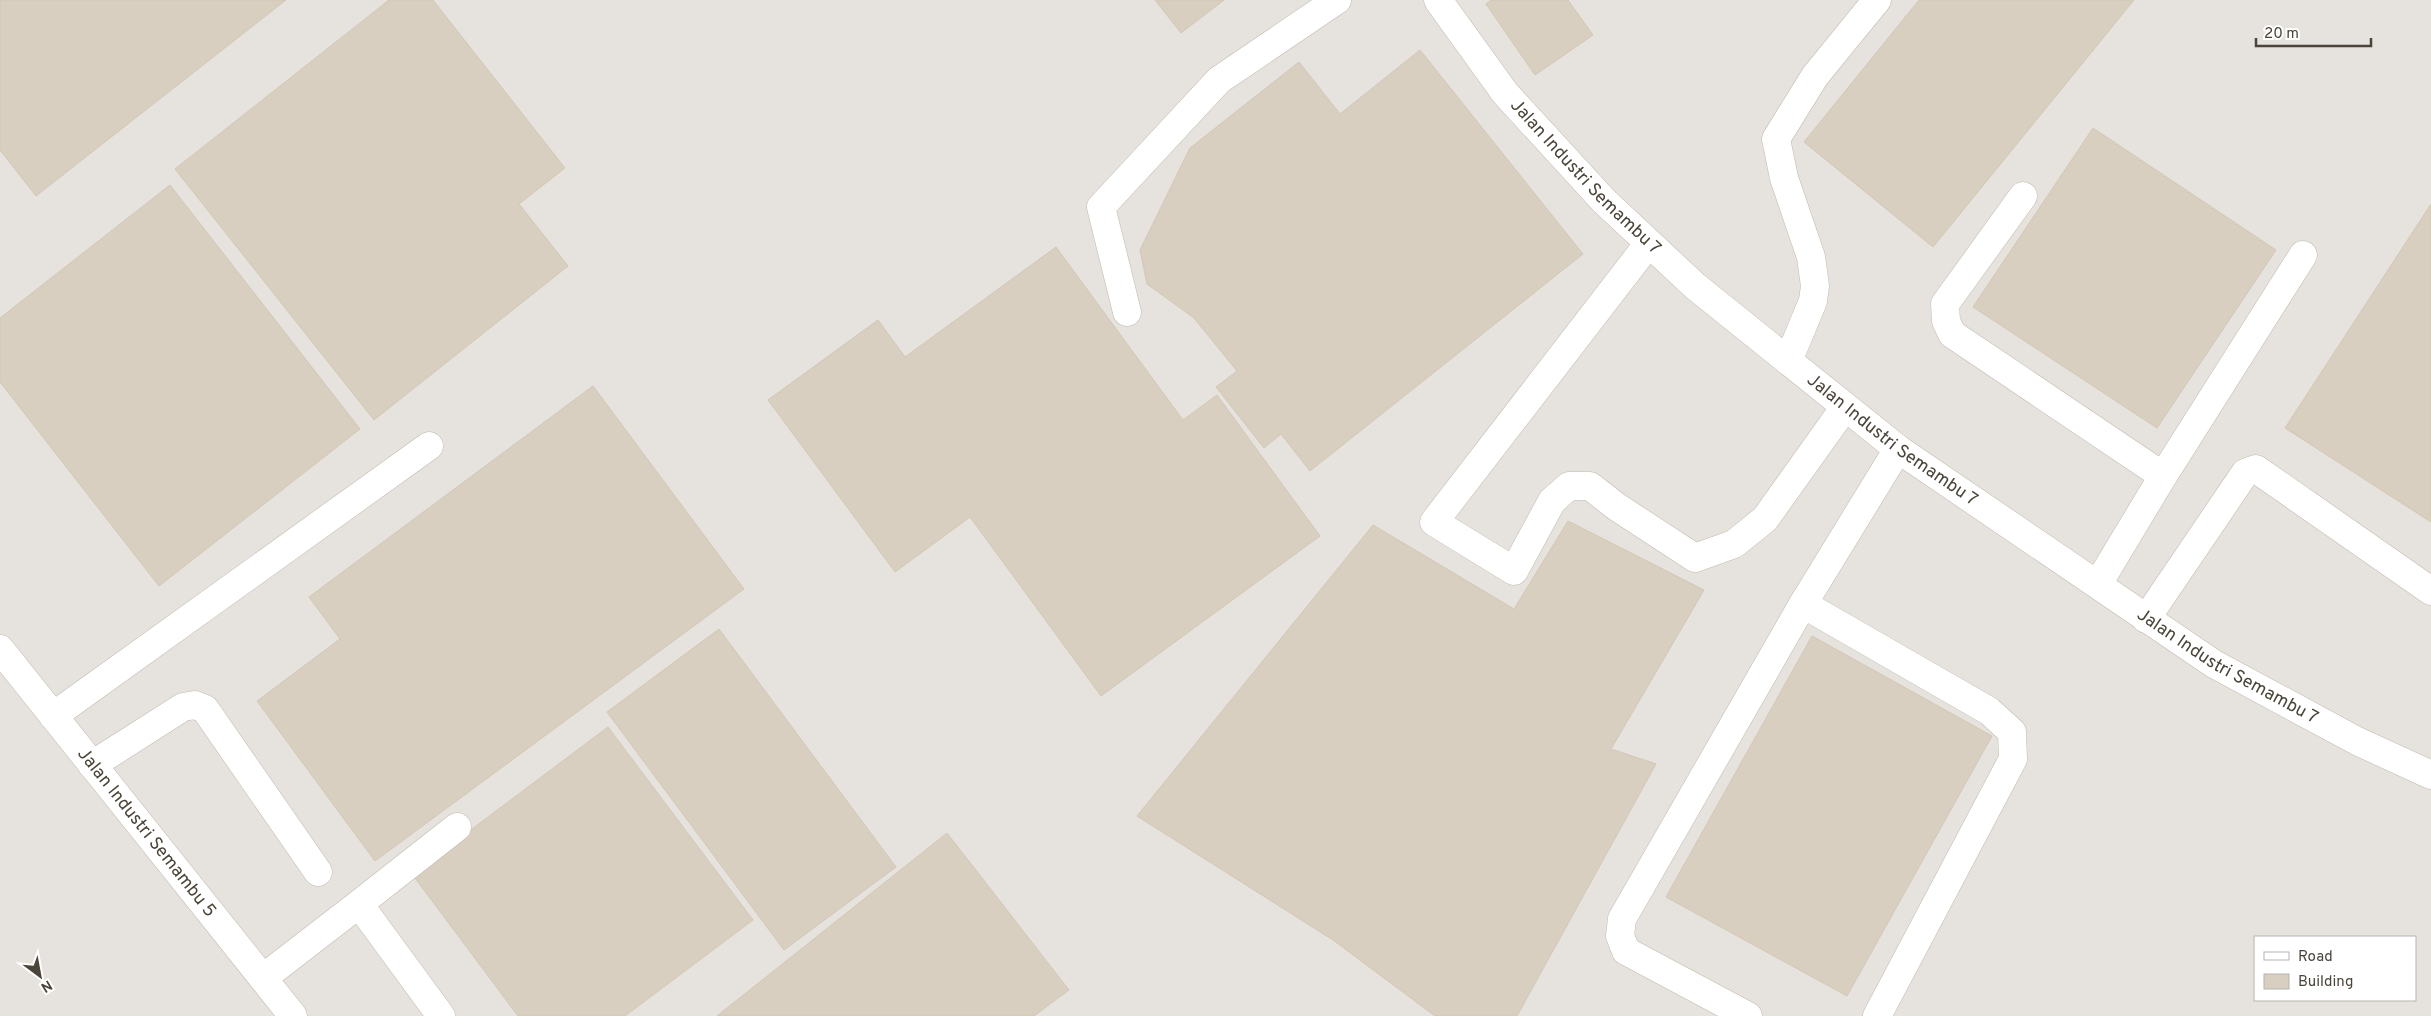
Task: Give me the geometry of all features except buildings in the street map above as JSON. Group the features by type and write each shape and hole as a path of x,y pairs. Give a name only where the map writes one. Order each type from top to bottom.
{"street":[{"path":"1127,312 1102,208 1220,80 1338,0"},
{"path":"1788,361 1813,301 1815,286 1811,258 1784,178 1776,139 1815,76 1878,0"},
{"name":"Jalan Industri Semambu 7","path":"1446,3 1504,93 1604,201 1695,286 1898,450 2214,664 2357,741 2431,776"},
{"path":"2023,196 1945,304 1946,322 1952,334 2163,476"},
{"path":"1649,243 1434,522 1514,571 1552,501 1569,486 1590,486 1617,507 1695,558 1734,544 1765,519 1845,406"},
{"path":"2098,584 2163,476 2303,256"},
{"path":"53,716 429,446"},
{"path":"1748,1016 1626,951 1620,936 1622,919 1804,604 1898,450"},
{"path":"2146,619 2245,474 2256,469 2431,591"},
{"path":"1804,604 1989,711 2012,732 2013,759 1877,1016"},
{"name":"Jalan Industri Semambu 5","path":"0,649 293,1016"},
{"path":"92,765 183,707 196,706 205,710 318,872"},
{"path":"263,978 457,827"},
{"path":"359,904 441,1016"}],"shaded area":[{"path":"0,0 2431,0 2431,1016 0,1016"}]}
